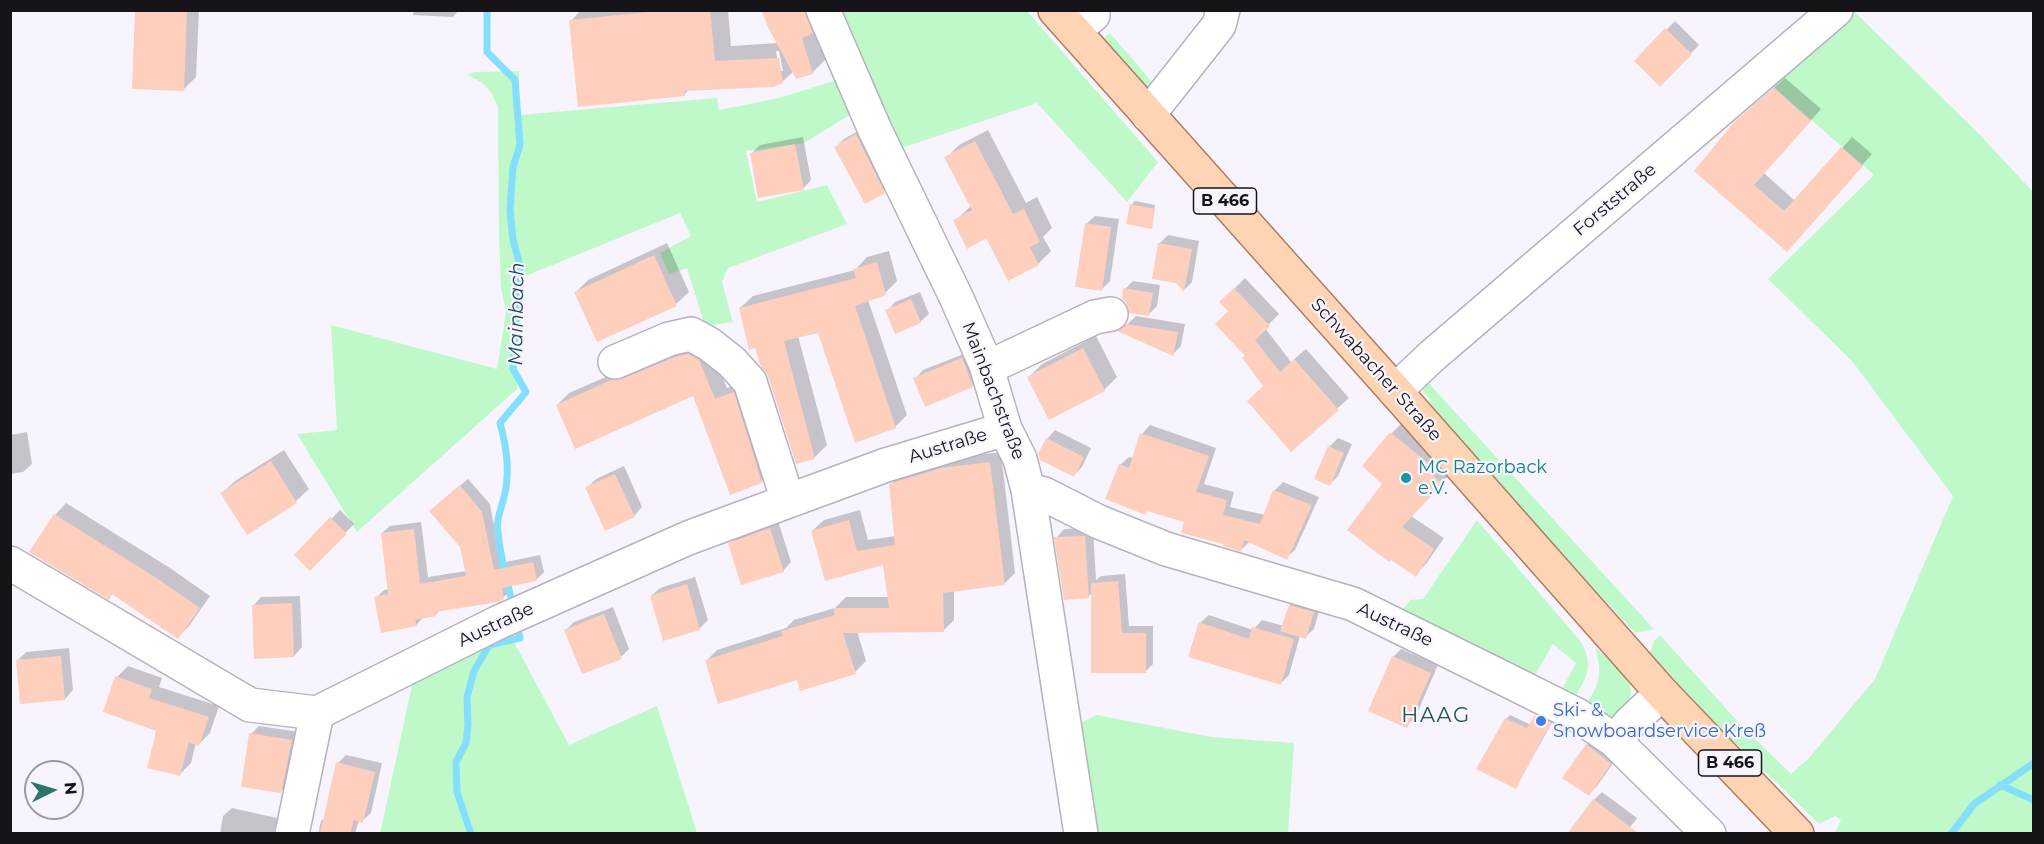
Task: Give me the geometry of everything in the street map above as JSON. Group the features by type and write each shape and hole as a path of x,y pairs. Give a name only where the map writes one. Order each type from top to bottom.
{"main road":[{"name":"Schwabacher Straße","path":"1074,17 1148,115 1662,693 1797,834"}],"street":[{"name":"Mainbachstraße","path":"823,10 875,130 957,299 987,368 1005,429 1020,459 1028,490 1081,834"},
{"path":"1148,115 1219,25 1223,10"},
{"name":"Forststraße","path":"1395,391 1432,356 1836,10"},
{"path":"987,368 1095,317 1111,314"},
{"path":"615,362 669,339 691,334 709,344 732,362 750,382 788,501"},
{"name":"Austraße","path":"317,713 507,618 688,538 886,465 1005,429"},
{"name":"Austraße","path":"1028,490 1044,494 1099,522 1166,549 1353,604 1577,715 1615,741 1709,834"},
{"path":"10,563 250,705 317,713 292,834"},
{"path":"1615,741 1630,723 1662,693"}],"green space":[{"path":"835,11 1027,11 1158,162 1127,202 1037,103 895,150"},
{"path":"1854,11 1980,135 2033,192 2033,833 1835,833 1841,820 1835,816 1819,824 1718,726 1650,653 1654,641 1660,635 1739,723 1791,774 1809,758 1875,679 1953,496 1852,361 1768,279 1874,175 1766,80 1826,26"},
{"path":"1110,33 1158,89 1150,96 1102,40"},
{"path":"519,71 519,115 717,98 719,110 779,98 837,80 853,113 804,143 746,151 757,202 827,185 847,224 728,268 722,282 733,322 705,326 687,268 669,274 660,253 691,236 680,213 518,279 517,389 357,532 297,434 337,430 331,325 497,369 506,312 501,289 498,107 487,87 467,75 475,72"},
{"path":"1422,376 1654,629 1635,633 1432,412 1429,398 1410,378"},
{"path":"1477,520 1581,642 1588,660 1587,674 1572,704 1558,696 1576,663 1553,644 1532,680 1398,616 1410,600 1423,599"},
{"path":"507,629 569,745 657,706 697,833 380,834 415,671"},
{"path":"1595,647 1621,673 1631,688 1629,700 1622,710 1607,718 1586,704 1599,677"},
{"path":"1097,715 1211,737 1294,743 1288,833 1096,833 1082,722"}],"building":[{"path":"135,10 187,10 184,91 132,89"},
{"path":"670,10 710,10 715,61 779,58 783,83 773,87 684,91 685,96 578,107 569,20"},
{"path":"761,10 805,10 813,33 802,38 813,74 796,79"},
{"path":"1665,28 1692,54 1660,87 1634,61"},
{"path":"1774,88 1811,121 1754,185 1784,211 1841,147 1863,166 1787,252 1694,171 1734,122"},
{"path":"856,134 885,193 865,204 834,147"},
{"path":"975,141 1013,214 1024,209 1040,242 1030,247 1039,265 1008,281 986,238 967,249 953,220 972,210 944,157"},
{"path":"795,144 804,190 758,198 750,153"},
{"path":"1130,204 1155,209 1152,229 1126,224"},
{"path":"1085,223 1111,227 1102,291 1075,287"},
{"path":"1158,243 1192,249 1184,292 1176,283 1152,279"},
{"path":"654,255 677,306 597,342 574,292"},
{"path":"877,262 886,295 855,306 896,428 855,443 818,333 784,341 815,459 796,464 768,376 760,365 755,348 749,350 739,308 856,278 853,269"},
{"path":"1123,288 1153,293 1149,316 1129,313 1126,302 1122,299"},
{"path":"1234,288 1270,326 1255,340 1280,372 1294,359 1339,410 1291,452 1247,401 1263,386 1242,358 1245,356 1215,324 1228,311 1219,302"},
{"path":"911,299 921,323 895,334 885,310"},
{"path":"1126,324 1178,332 1173,356 1117,331"},
{"path":"1083,348 1105,391 1049,420 1027,377"},
{"path":"688,354 699,360 715,399 734,392 762,483 730,495 693,396 575,449 556,405 611,380 622,379"},
{"path":"962,358 973,387 925,407 913,378"},
{"path":"1390,432 1433,467 1429,472 1443,484 1402,527 1434,549 1416,577 1391,560 1389,562 1347,530 1382,484 1362,466"},
{"path":"1140,433 1209,456 1196,492 1227,500 1223,515 1260,524 1273,490 1312,505 1287,560 1244,540 1241,552 1223,546 1223,544 1181,533 1184,522 1147,511 1146,515 1105,499 1119,464 1129,468"},
{"path":"1046,438 1084,457 1074,477 1040,460 1038,454"},
{"path":"1328,446 1344,453 1330,486 1314,479"},
{"path":"271,461 297,503 247,535 220,493"},
{"path":"990,462 1005,585 943,593 944,632 843,633 856,674 800,691 797,680 718,704 705,660 783,636 781,631 835,615 833,608 889,608 883,565 825,581 811,531 849,520 857,551 895,545 889,484 941,468"},
{"path":"615,474 635,517 605,531 585,487"},
{"path":"460,485 482,512 494,570 533,562 537,581 502,588 504,599 498,602 435,612 436,616 415,620 417,626 381,633 374,597 388,594 381,533 414,529 420,584 466,576 460,547 429,511"},
{"path":"54,514 200,608 178,639 112,594 109,600 29,552"},
{"path":"330,517 347,534 310,571 294,555"},
{"path":"770,528 784,572 741,585 728,543"},
{"path":"1085,536 1089,598 1064,600 1054,537"},
{"path":"1118,581 1122,633 1146,633 1146,673 1091,673 1091,583"},
{"path":"687,584 700,630 663,641 650,596"},
{"path":"292,603 294,657 254,659 252,605"},
{"path":"1289,605 1314,612 1306,639 1280,631"},
{"path":"604,614 622,659 582,674 564,630"},
{"path":"1199,622 1249,639 1252,627 1294,639 1281,685 1188,657"},
{"path":"61,656 65,700 20,704 16,660"},
{"path":"1392,656 1431,673 1407,728 1368,711"},
{"path":"115,676 152,689 149,698 209,717 199,746 189,742 180,776 147,768 156,731 103,712"},
{"path":"1535,715 1552,723 1516,789 1476,769 1505,718 1527,728"},
{"path":"249,733 292,740 281,793 241,787"},
{"path":"1586,744 1611,764 1589,796 1562,778"},
{"path":"336,762 375,772 363,823 354,820 350,834 320,834"},
{"path":"1593,799 1639,834 1567,834"}],"waterway":[{"name":"Mainbach","path":"487,10 487,52 515,80 520,145 513,167 510,210 513,240 520,266 513,369 526,392 500,423 505,442 507,481 498,524 500,551 513,607"},
{"name":"Mainbach","path":"471,834 457,792 456,762 466,743 467,697 474,671 489,645 520,638 516,623"},
{"path":"1951,834 1974,804 2034,763"},
{"path":"2000,785 2034,800"}],"place":[{"name":"MC Razorback e.V.","path":"1406,478"},
{"name":"Ski- & Snowboardservice Kreß","path":"1541,721"}],"district":[{"name":"HAAG","path":"1436,716"}]}
